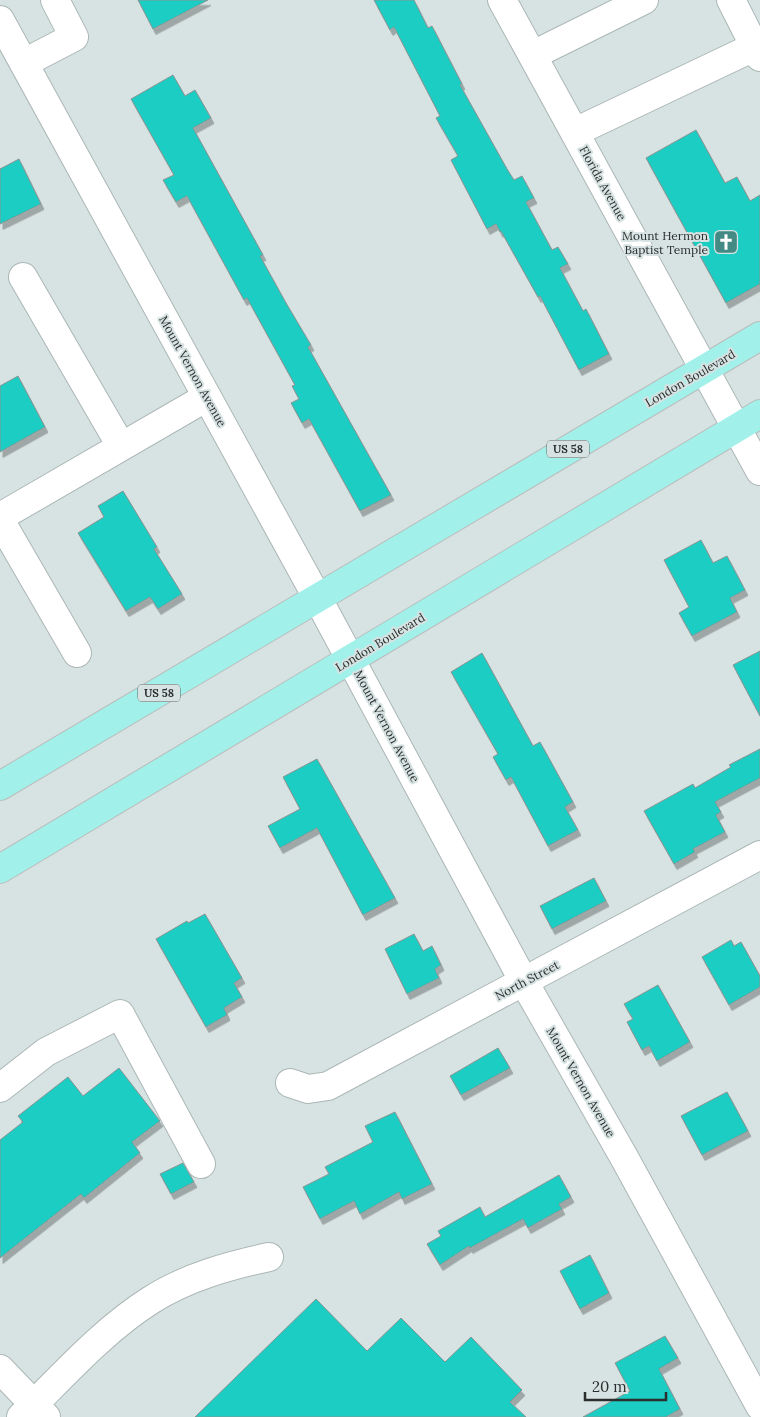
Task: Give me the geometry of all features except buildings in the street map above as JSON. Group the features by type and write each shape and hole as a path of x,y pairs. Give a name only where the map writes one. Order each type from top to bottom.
{"main road":[{"name":"London Boulevard","path":"0,786 760,336"},
{"name":"London Boulevard","path":"0,869 760,414"}],"street":[{"path":"24,63 74,36 55,0"},
{"name":"Florida Avenue","path":"502,0 760,472"},
{"path":"533,55 644,0"},
{"path":"575,132 757,52 731,0"},
{"name":"Mount Vernon Avenue","path":"2,30 24,63 207,396 524,982 625,1160 752,1373 760,1406"},
{"path":"23,277 121,446"},
{"path":"78,653 0,518 207,396"},
{"name":"North Street","path":"290,1083 308,1088 328,1086 760,855"},
{"path":"0,1088 46,1052 120,1014 201,1164"},
{"path":"0,1369 34,1413 108,1332 152,1300 183,1283 226,1267 269,1257"}],"place":[{"name":"Mount Hermon Baptist Temple","path":"726,242"}]}
